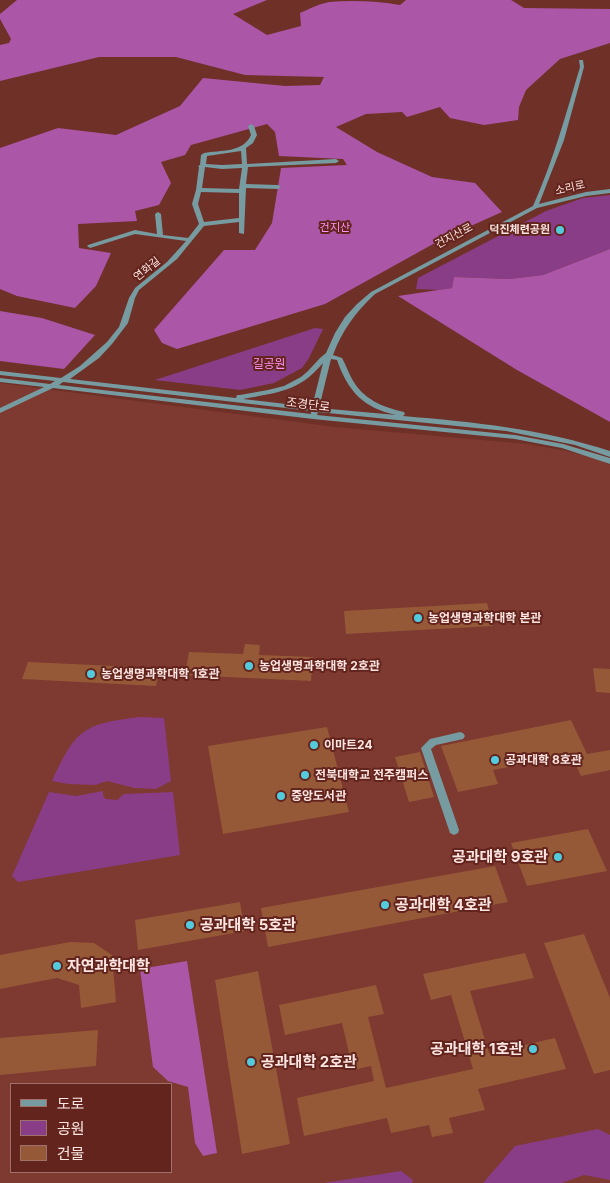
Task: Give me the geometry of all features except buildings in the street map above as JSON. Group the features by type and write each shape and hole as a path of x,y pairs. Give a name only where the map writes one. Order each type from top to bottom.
{"street":[{"path":"535,207 571,110 582,67 581,61"},
{"path":"241,220 202,224 196,204 204,155 244,149 252,141 254,135 251,126"},
{"path":"242,234 242,188 245,175 243,166 244,149"},
{"path":"201,166 243,166 336,161"},
{"path":"199,190 278,187"},
{"name":"소리로","path":"535,207 586,194 610,191"},
{"name":"건지산로","path":"314,413 327,355 348,316 373,293 535,207"},
{"path":"158,214 160,236"},
{"name":"연화길","path":"0,411 56,386 101,354 124,325 130,313 131,298 138,288 165,268 186,247 202,224"},
{"path":"90,246 135,232 190,240"},
{"path":"238,401 240,397 277,391 301,380 313,371 319,361 327,355 340,359 351,386 356,393 367,400 392,412 440,422"},
{"name":"조경단로","path":"0,373 238,401 314,413 440,422 538,433 587,445 610,454"},
{"name":"조경단로","path":"0,380 515,436 563,446 610,461"},
{"path":"454,830 426,748 433,742 460,736"}],"shaded area":[{"name":"전북대학교 전주캠퍼스","path":"0,383 335,427 527,444 595,458 610,465 610,1183 0,1183"}],"green space":[{"name":"건지산","path":"17,0 267,0 233,14 267,35 301,26 300,13 329,2 365,1 400,5 406,0 511,0 524,8 610,9 610,43 560,59 526,90 519,107 518,120 484,125 450,118 440,107 407,117 402,112 366,114 336,127 377,152 432,177 475,183 502,212 444,238 325,304 177,349 162,343 154,330 224,250 255,250 272,223 281,168 347,165 343,159 279,156 275,132 267,124 191,145 185,155 161,162 171,183 159,205 135,211 137,221 78,224 79,248 111,253 96,286 75,308 17,296 0,289 0,148 58,128 116,135 180,106 203,78 285,86 320,85 324,77 245,75 176,57 99,57 0,81 0,45 9,43 11,39 0,19 0,14"},
{"name":"덕진체련공원","path":"610,195 610,249 543,275 510,279 454,277 452,288 439,290 416,289 418,278 546,211 583,198"},
{"path":"610,249 610,422 517,370 398,296 452,288 454,277 510,279 543,275"},
{"path":"0,311 42,318 95,335 64,369 0,361"},
{"name":"길공원","path":"315,328 323,329 302,368 274,383 240,390 155,380"},
{"path":"140,717 164,718 171,781 156,789 134,788 107,781 95,785 68,784 52,781 68,750 84,732 106,723"},
{"path":"103,791 103,796 106,799 117,800 124,794 173,792 180,855 18,882 12,876 49,792 76,796"},
{"path":"187,961 217,1153 203,1156 195,1143 188,1087 168,1081 153,1067 140,969"},
{"path":"598,1129 610,1135 610,1180 584,1175 562,1183 483,1183 515,1146"},
{"path":"401,1171 413,1180 412,1183 324,1183"}],"place":[{"name":"덕진체련공원","path":"560,230"},
{"name":"농업생명과학대학 본관","path":"418,618"},
{"name":"농업생명과학대학 2호관","path":"249,666"},
{"name":"농업생명과학대학 1호관","path":"91,674"},
{"name":"이마트24","path":"314,745"},
{"name":"공과대학 8호관","path":"495,760"},
{"name":"전북대학교 전주캠퍼스","path":"305,775"},
{"name":"중앙도서관","path":"281,796"},
{"name":"공과대학 9호관","path":"558,857"},
{"name":"공과대학 4호관","path":"385,905"},
{"name":"공과대학 5호관","path":"190,925"},
{"name":"자연과학대학","path":"57,966"},
{"name":"공과대학 1호관","path":"533,1049"},
{"name":"공과대학 2호관","path":"251,1062"}]}
